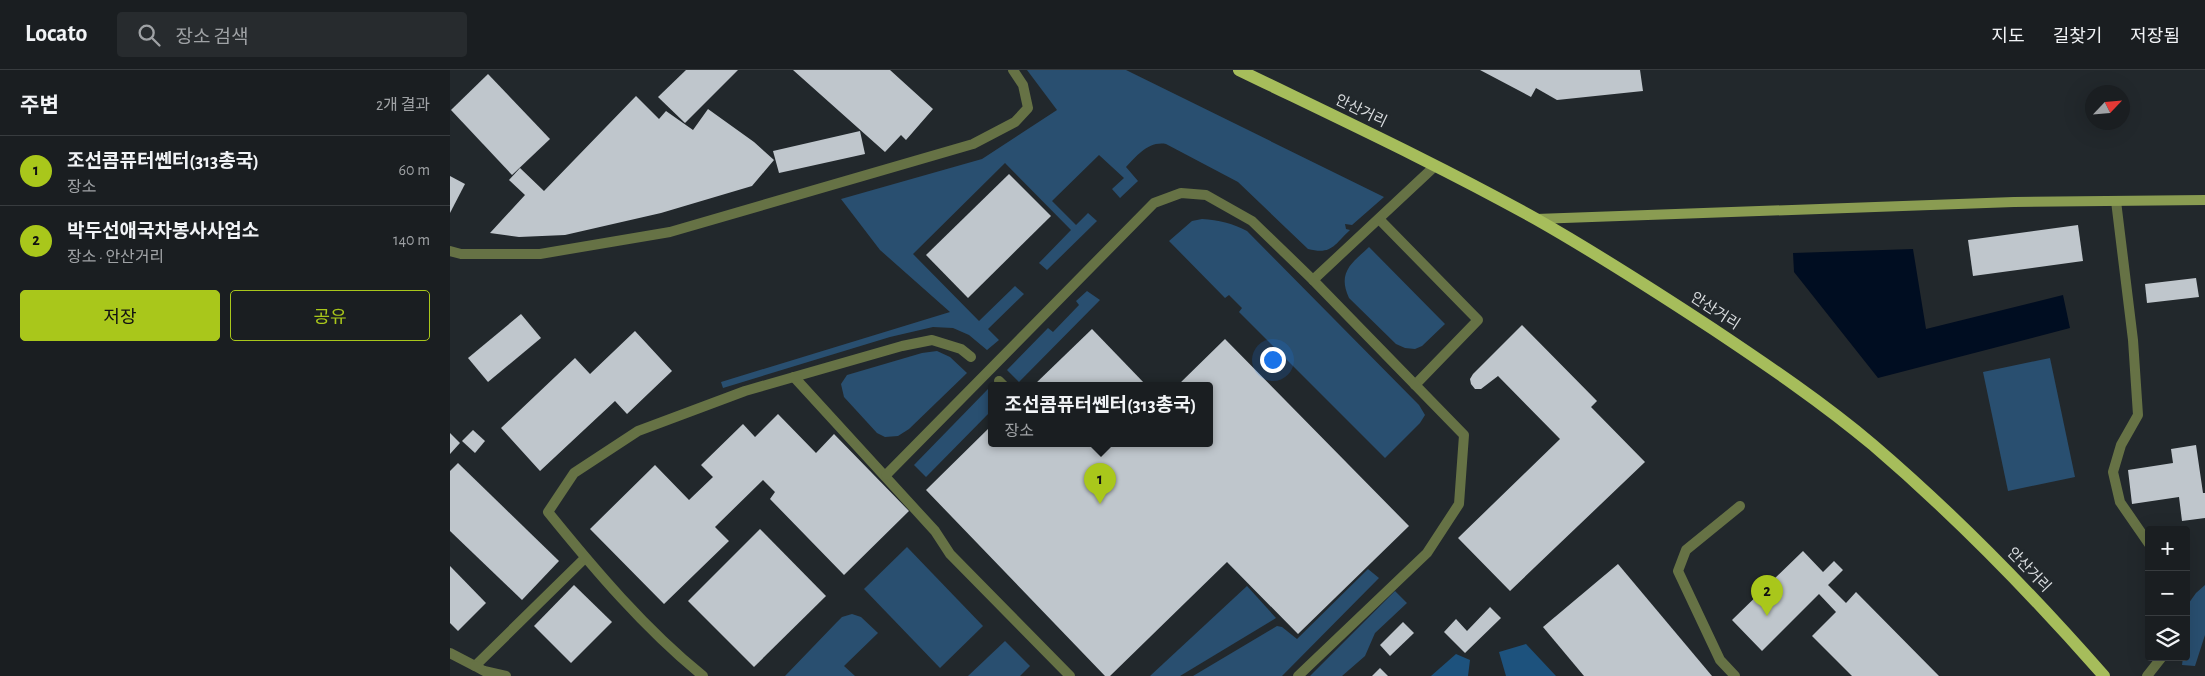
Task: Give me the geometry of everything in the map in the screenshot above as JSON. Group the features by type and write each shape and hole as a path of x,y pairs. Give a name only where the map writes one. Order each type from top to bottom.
{"main road":[{"name":"안산거리","path":"1239,70 1435,166 1536,219 1648,286 1748,352 1872,444 2006,569 2104,676"},
{"path":"1536,219 2004,203 2205,200"}],"lane":[{"path":"450,260 455,253 540,254 670,232 973,144 1015,122 1028,108 1023,85 1013,70"},
{"path":"1313,280 1435,166"},
{"path":"886,475 1154,203 1181,193 1206,195 1252,221 1313,280 1464,435 1459,504 1427,553 1298,676"},
{"path":"2116,201 2133,340 2138,415 2120,445 2113,472 2120,502 2145,538"},
{"path":"1379,219 1478,320 1415,385"},
{"path":"703,676 687,663 634,611 585,558 548,512 574,473 638,431 745,391 902,346 932,340 953,345 970,357"},
{"path":"794,377 886,475 935,531 950,554 1070,676"},
{"path":"1735,676 1720,660 1678,572 1686,550 1740,506"},
{"path":"475,666 585,558"},
{"path":"450,653 484,671 506,676"},
{"path":"2147,676 2159,661"}],"shaded area":[{"path":"1027,70 1126,70 1384,197 1352,225 1345,224 1346,229 1350,230 1336,244 1328,250 1316,251 1308,249 1238,182 1166,144 1148,147 1126,167 1138,181 1120,198 1112,189 1124,178 1099,155 1052,201 1076,225 1088,213 1097,221 1047,270 1039,263 1071,230 1005,163 913,254 979,321 1015,286 1024,294 988,329 999,340 987,350 969,335 953,328 933,327 890,337 723,388 721,382 950,312 880,250 841,199 982,159 1057,110"},
{"path":"1202,219 1225,222 1247,231 1419,405 1425,415 1420,423 1385,458 1239,312 1242,308 1229,295 1225,298 1169,241 1192,221"},
{"path":"1369,247 1445,324 1422,346 1415,349 1405,348 1396,344 1349,298 1345,281 1348,269"},
{"path":"1913,249 1926,329 2063,295 2070,328 1878,378 1794,272 1793,253"},
{"path":"1087,291 1100,300 1019,382 1007,370 1048,328 1053,332 1079,305 1076,301"},
{"path":"937,351 950,357 967,373 909,429 898,436 885,437 877,433 844,397 841,384 847,375 922,353"},
{"path":"2050,358 2075,477 2008,491 1983,372"},
{"path":"988,389 988,414 926,477 914,465"},
{"path":"907,547 983,626 940,668 864,589"},
{"path":"1368,569 1379,578 1282,676 1193,676 1277,626 1282,627 1297,639"},
{"path":"2205,585 2205,635 2195,666 2182,665 2182,661 2190,661 2190,601"},
{"path":"1247,586 1276,618 1180,676 1150,676"},
{"path":"1395,591 1407,603 1375,633 1365,656 1342,676 1310,676"},
{"path":"852,614 861,617 878,633 844,666 855,676 785,676 842,617"},
{"path":"1005,641 1030,666 1020,676 968,676"},
{"path":"1526,644 1556,676 1506,676 1499,652"},
{"path":"1456,654 1470,660 1468,676 1431,676"}],"building":[{"path":"686,70 738,70 685,123 658,97"},
{"path":"793,70 890,70 933,109 906,140 901,135 885,152"},
{"path":"1480,70 1640,70 1643,91 1557,100 1536,88 1531,97"},
{"path":"488,74 550,139 512,175 451,110"},
{"path":"636,96 659,119 666,111 693,130 708,109 754,142 774,160 752,186 661,213 565,235 519,237 490,233 525,195 509,180 520,168 544,191"},
{"path":"860,131 865,154 779,173 773,151"},
{"path":"1009,174 1051,216 968,298 926,255"},
{"path":"450,176 465,184 450,213"},
{"path":"2078,225 2083,261 1973,276 1968,240"},
{"path":"2196,278 2199,297 2147,303 2145,284"},
{"path":"521,314 541,338 488,382 468,358"},
{"path":"1522,325 1597,401 1591,407 1645,462 1510,591 1458,538 1560,439 1498,376 1481,389 1475,389 1471,384 1470,379 1473,374"},
{"path":"1092,329 1143,382 1037,382"},
{"path":"635,331 672,371 627,414 615,401 540,471 501,428 575,358 590,374"},
{"path":"1225,339 1409,526 1298,634 1227,562 1110,676 1105,676 926,490 988,429 988,447 1213,447 1213,382 1181,382"},
{"path":"778,414 816,453 834,434 909,511 844,575 770,499 775,492 763,480 715,527 729,541 664,604 590,529 655,465 689,500 713,477 701,465 743,424 755,437"},
{"path":"473,430 485,441 475,453 462,441"},
{"path":"450,433 460,443 450,454"},
{"path":"2196,445 2203,493 2205,493 2205,518 2182,521 2179,497 2132,504 2128,470 2173,463 2171,449"},
{"path":"458,463 559,561 522,600 450,531 450,471"},
{"path":"760,529 826,596 754,667 688,601"},
{"path":"1803,551 1823,572 1834,561 1843,570 1828,585 1846,603 1856,592 1939,676 1852,676 1812,636 1836,612 1819,594 1762,651 1732,620"},
{"path":"1618,564 1712,676 1584,676 1543,627"},
{"path":"450,566 486,603 458,631 450,623"},
{"path":"574,585 612,622 571,663 534,626"},
{"path":"1490,607 1501,618 1465,653 1444,632 1456,619 1467,631"},
{"path":"1403,622 1414,633 1390,656 1380,645"},
{"path":"1380,668 1388,676 1372,676"}],"place":[{"name":"조선콤퓨터쎈터(313총국)","path":"1100,504"},
{"name":"박두선애국차봉사사업소","path":"1767,616"}]}
